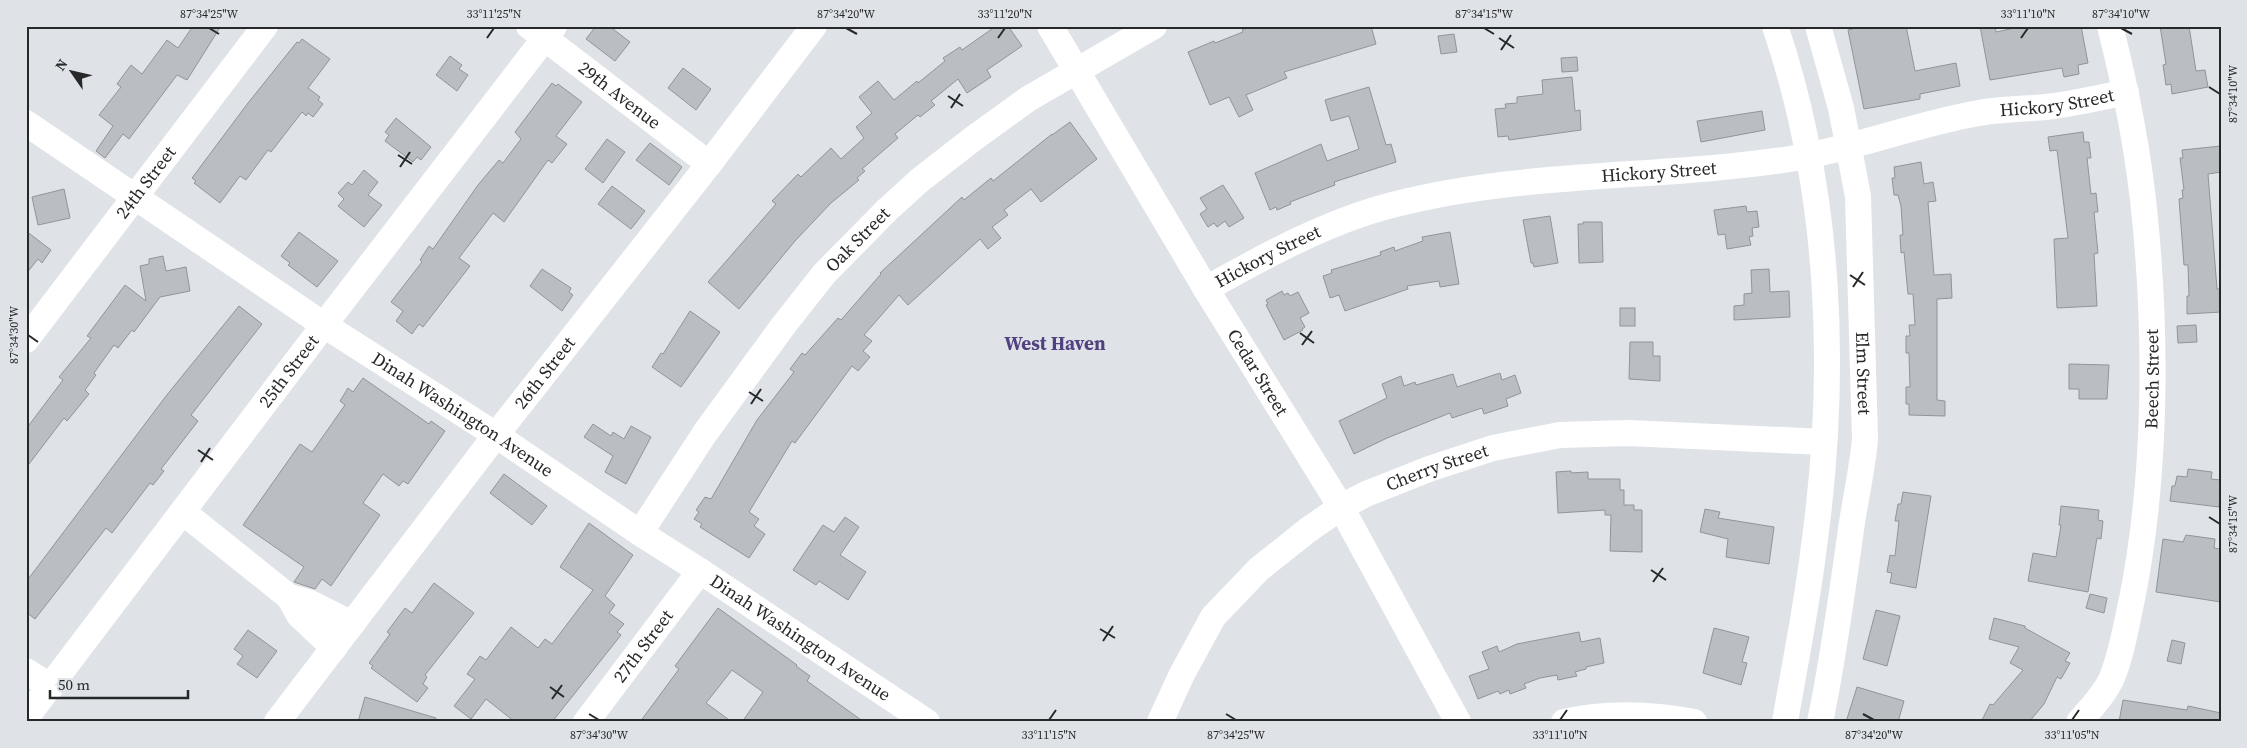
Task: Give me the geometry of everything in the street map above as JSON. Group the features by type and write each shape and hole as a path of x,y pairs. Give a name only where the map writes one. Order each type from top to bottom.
{"street":[{"name":"24th Street","path":"26,340 265,26"},
{"name":"26th Street","path":"277,722 496,435 709,164 814,26"},
{"name":"Cedar Street","path":"1050,26 1206,289 1341,506 1458,722"},
{"name":"Oak Street","path":"640,533 705,433 783,326 824,274 887,210 920,180 1028,99 1154,26"},
{"name":"Elm Street","path":"1775,26 1792,86 1808,155 1818,216 1825,282 1827,348 1824,442 1814,546 1785,722"},
{"name":"Elm Street","path":"1818,26 1841,108 1856,177 1860,218 1865,440 1829,680 1820,722"},
{"name":"Beech Street","path":"2080,722 2100,699 2111,680 2124,637 2138,564 2148,463 2152,330 2148,263 2139,174 2126,92 2110,26"},
{"name":"29th Avenue","path":"542,30 709,164"},
{"name":"25th Street","path":"26,718 324,324 542,30"},
{"name":"Hickory Street","path":"1206,289 1301,238 1332,225 1390,205 1440,193 1531,180 1705,168 1808,155 1849,147 1915,126 1980,112 2066,104 2126,92"},
{"name":"Dinah Washington Avenue","path":"26,123 324,324 496,435 640,533 700,571 894,713 927,722"},
{"name":"Cherry Street","path":"1160,722 1180,676 1213,618 1259,569 1341,506 1366,494 1429,469 1493,448 1536,438 1560,435 1628,433 1824,442"},
{"path":"1821,482 1858,491"},
{"path":"183,512 289,597 299,615 334,648"},
{"name":"27th Street","path":"586,722 700,571"},
{"path":"289,597 308,602 352,624"},
{"path":"26,671 51,687"},
{"path":"1564,722 1594,716 1639,714 1694,722"}],"building":[{"path":"193,26 221,26 187,80 177,75 129,139 123,134 105,158 96,151 113,126 99,115 121,87 117,84 131,65 142,74 167,40 178,48"},
{"path":"596,26 609,26 630,42 615,61 586,39"},
{"path":"996,26 1008,26 1022,46 987,70 991,77 967,93 958,79 931,101 935,105 920,117 918,115 895,134 898,138 862,169 865,171 857,178 859,180 831,203 795,241 739,309 708,282 776,204 772,201 798,174 801,177 831,148 841,159 864,138 856,127 872,113 859,97 878,81 894,100 945,61 943,58 960,47 962,50"},
{"path":"1250,26 1371,26 1376,44 1284,72 1287,78 1246,95 1253,110 1239,117 1229,97 1210,105 1188,52 1243,32 1242,30"},
{"path":"1865,26 1906,26 1915,71 1956,63 1960,86 1920,94 1920,99 1864,109 1848,30"},
{"path":"1980,26 1995,26 1996,32 2024,26 2081,26 2088,63 2078,65 2079,74 2064,77 2062,68 1990,80"},
{"path":"2160,26 2189,26 2196,71 2205,70 2208,87 2172,94 2171,84 2166,85 2163,65 2166,64"},
{"path":"1454,34 1457,52 1441,54 1438,36"},
{"path":"302,39 330,59 308,88 320,97 318,100 323,104 313,117 308,113 306,116 302,112 271,152 268,150 246,180 240,176 220,203 194,183 196,181 192,178 248,103 297,42 299,43"},
{"path":"450,56 462,65 459,69 468,75 457,91 436,75"},
{"path":"1577,57 1578,71 1562,72 1561,58"},
{"path":"683,68 711,89 696,110 668,88"},
{"path":"1572,77 1575,111 1580,110 1581,130 1509,140 1508,136 1498,137 1495,109 1506,108 1505,104 1517,103 1517,97 1543,94 1542,80"},
{"path":"552,83 556,86 558,84 582,102 556,136 567,144 552,163 548,160 504,222 493,213 459,258 470,266 423,327 419,324 412,334 396,321 403,311 391,302 422,262 420,260 429,246 433,249 478,185 499,160 503,163 521,139 515,132"},
{"path":"1369,87 1386,145 1391,144 1396,162 1334,182 1335,185 1290,202 1291,204 1277,210 1276,207 1270,210 1255,173 1321,144 1327,161 1359,149 1349,116 1331,121 1325,100"},
{"path":"1762,111 1765,130 1701,142 1697,121"},
{"path":"396,118 431,147 421,160 417,157 413,162 385,141 389,135 385,132"},
{"path":"1070,122 1097,159 1041,202 1031,189 1004,210 1008,215 992,227 1001,238 988,249 980,239 908,305 899,295 864,335 872,341 863,351 870,357 858,371 852,366 795,443 792,441 749,512 759,519 754,526 765,534 749,558 700,527 702,524 694,519 699,512 696,510 705,497 711,499 757,420 794,372 790,369 802,353 805,355 838,318 841,320 880,273 962,197 964,200 991,178 993,181"},
{"path":"2083,132 2084,142 2089,142 2091,158 2087,158 2091,194 2096,193 2098,212 2094,212 2098,253 2094,254 2097,306 2057,308 2054,239 2068,238 2057,150 2050,151 2048,137"},
{"path":"607,139 625,152 603,183 585,169"},
{"path":"650,143 682,167 669,185 636,160"},
{"path":"2221,146 2221,172 2208,174 2217,289 2221,289 2221,312 2187,314 2187,296 2189,296 2188,265 2184,265 2179,199 2183,198 2182,190 2184,190 2180,158 2183,158 2182,150"},
{"path":"1921,162 1924,184 1933,182 1936,201 1928,202 1934,275 1951,274 1952,298 1937,299 1937,400 1945,401 1945,416 1909,415 1909,404 1906,404 1906,387 1910,387 1909,353 1906,353 1906,336 1910,336 1909,325 1915,325 1913,294 1908,294 1904,252 1901,253 1900,235 1903,235 1901,206 1898,195 1894,195 1892,178 1895,178 1894,167"},
{"path":"364,170 378,182 368,195 382,205 364,227 338,206 344,199 338,193 348,182 352,185"},
{"path":"1223,185 1244,218 1229,227 1225,221 1217,227 1214,223 1208,227 1200,214 1207,209 1200,198"},
{"path":"612,186 645,211 631,229 598,204"},
{"path":"64,189 70,218 38,225 32,197"},
{"path":"1746,206 1747,212 1757,211 1759,227 1752,228 1753,236 1749,237 1751,245 1727,249 1725,234 1718,235 1714,210"},
{"path":"1550,216 1558,263 1534,267 1533,263 1531,263 1523,220"},
{"path":"1583,222 1602,222 1603,262 1579,263 1578,224 1583,224"},
{"path":"26,231 51,250 42,263 38,259 26,274"},
{"path":"299,232 338,261 317,287 288,265 290,263 281,256"},
{"path":"1450,232 1459,284 1440,287 1439,281 1407,286 1408,289 1345,311 1339,295 1330,298 1323,276 1332,273 1331,270 1381,255 1380,252 1394,247 1395,251 1423,241 1422,237"},
{"path":"163,256 166,271 186,267 190,291 160,297 134,332 132,330 118,348 114,345 94,373 96,375 85,390 89,394 67,421 64,418 26,468 26,429 63,380 59,377 91,338 87,336 125,285 146,301 140,266 149,264 149,259"},
{"path":"542,269 571,288 569,292 573,295 562,311 530,286"},
{"path":"1769,269 1770,292 1789,291 1790,317 1734,320 1734,306 1744,305 1744,294 1752,293 1751,270"},
{"path":"1282,291 1284,295 1288,293 1290,296 1298,292 1309,313 1300,318 1305,327 1303,330 1284,340 1266,305 1268,304 1266,300"},
{"path":"239,306 262,324 191,415 198,421 161,469 164,471 153,485 150,483 112,533 106,528 35,619 26,612 26,582 166,396"},
{"path":"1620,308 1635,308 1635,326 1620,326"},
{"path":"690,311 720,332 681,387 652,367 661,353 663,354"},
{"path":"2196,325 2197,342 2178,343 2177,326"},
{"path":"1630,342 1653,342 1653,356 1660,356 1660,381 1629,379"},
{"path":"2069,364 2109,365 2107,399 2079,399 2079,389 2069,389"},
{"path":"1500,373 1502,380 1515,375 1521,393 1506,399 1508,406 1484,414 1482,408 1452,418 1450,413 1387,438 1354,454 1339,421 1387,398 1382,384 1401,376 1404,386 1415,382 1416,385 1453,374 1457,387"},
{"path":"363,378 429,424 431,421 445,431 408,484 403,481 399,486 383,474 363,503 380,515 331,586 322,579 315,589 294,582 304,567 243,525 300,444 312,452 345,405 340,401 348,388 353,392"},
{"path":"593,424 611,436 613,432 624,439 631,426 651,437 626,484 605,472 613,456 584,437"},
{"path":"2188,469 2212,472 2211,479 2221,480 2219,507 2170,501 2172,486 2175,486 2177,476 2187,477"},
{"path":"1571,471 1571,473 1588,472 1588,479 1620,479 1620,490 1624,490 1624,505 1634,505 1634,510 1642,510 1642,552 1610,551 1611,515 1605,515 1605,510 1558,513 1556,472"},
{"path":"504,474 547,506 532,525 490,493"},
{"path":"1903,492 1931,496 1916,588 1890,583 1892,573 1887,572 1890,555 1895,556 1899,521 1895,521 1898,504 1901,504"},
{"path":"2061,506 2099,510 2098,520 2103,521 2101,539 2097,538 2088,592 2028,581 2033,553 2056,557 2061,525 2059,525"},
{"path":"1705,509 1720,512 1718,518 1774,527 1769,564 1726,557 1728,539 1700,532"},
{"path":"845,517 859,527 840,555 866,572 848,600 819,581 816,585 793,570 823,525 834,532"},
{"path":"589,523 633,555 605,596 615,605 609,613 624,624 617,632 621,635 552,722 515,722 486,699 471,719 454,706 475,679 467,674 480,656 486,660 511,627 538,648 545,639 552,644 593,590 560,567"},
{"path":"2186,535 2215,539 2214,548 2221,549 2221,602 2156,592 2163,539 2183,542"},
{"path":"434,583 474,613 425,675 427,677 423,684 428,688 417,702 371,668 373,666 369,663 390,634 387,632 405,608 412,613"},
{"path":"2090,594 2107,598 2104,613 2086,608"},
{"path":"718,608 797,665 810,676 807,681 864,722 742,722 763,692 732,670 706,703 732,722 640,722 679,669 675,666"},
{"path":"1876,610 1900,616 1887,666 1863,659"},
{"path":"1994,618 2025,626 2025,628 2070,653 2065,661 2070,663 2061,679 2057,677 2044,704 2029,722 1981,722 1990,704 1993,705 2023,670 2010,663 2019,647 1989,639"},
{"path":"1714,628 1749,637 1742,662 1747,663 1741,685 1703,673"},
{"path":"248,630 277,651 257,678 237,664 243,656 234,649"},
{"path":"1579,632 1581,642 1600,638 1604,663 1586,667 1586,669 1575,672 1577,676 1558,680 1557,675 1540,678 1524,684 1526,688 1510,694 1509,690 1500,694 1498,691 1478,699 1469,676 1489,669 1482,652 1497,646 1499,652 1517,644"},
{"path":"2172,640 2185,643 2181,664 2167,661"},
{"path":"1857,687 1904,701 1898,722 1846,722"},
{"path":"365,697 436,718 435,722 358,722"},
{"path":"2123,700 2187,710 2188,706 2221,713 2221,722 2119,722"}],"district":[{"name":"West Haven","path":"1055,343"}]}
